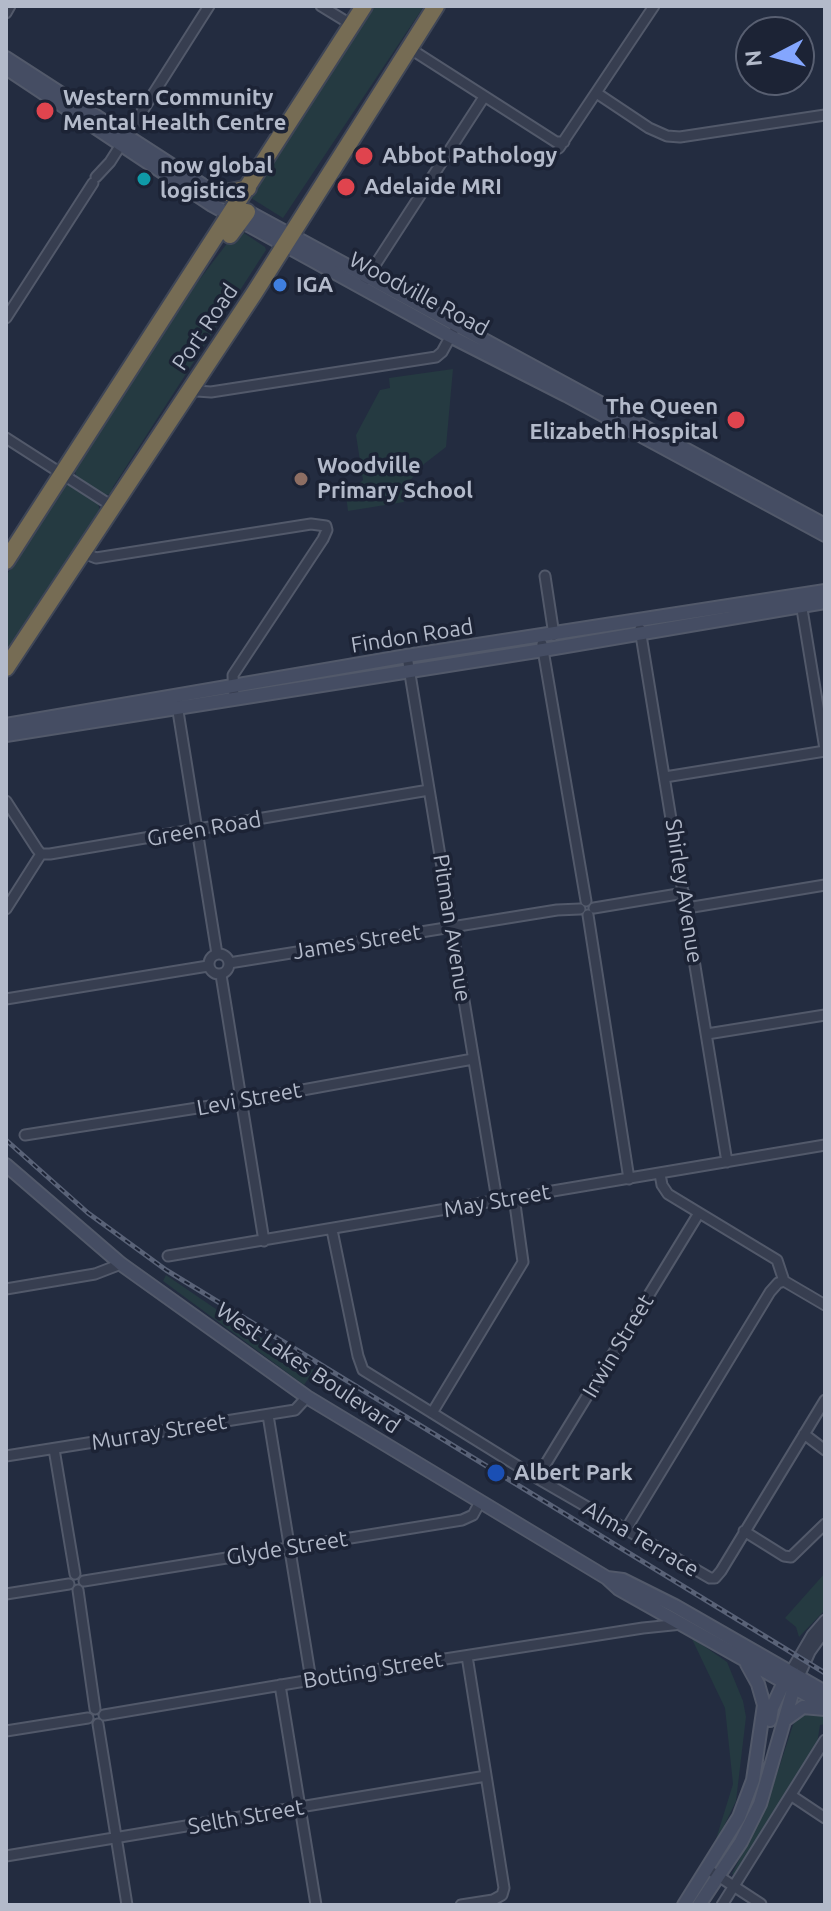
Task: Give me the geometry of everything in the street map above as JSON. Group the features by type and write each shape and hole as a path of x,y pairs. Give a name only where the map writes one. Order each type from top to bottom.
{"highway":[{"name":"Port Road","path":"6,561 212,243 238,214 248,188 364,6"},
{"name":"Port Road","path":"6,668 287,241 436,6"},
{"path":"212,198 248,188"},
{"path":"184,287 210,263 238,214"}],"main road":[{"name":"Woodville Road","path":"7,63 238,214 287,241 314,250 364,282"},
{"path":"314,250 305,234 315,197"},
{"path":"212,198 215,216 212,243"},
{"name":"Woodville Road","path":"287,241 297,250 364,282 825,535"},
{"name":"Woodville Road","path":"453,331 825,525"},
{"name":"Findon Road","path":"6,725 176,702 234,699 410,671 542,644 801,600 825,591"},
{"name":"Findon Road","path":"801,600 825,602"},
{"name":"Findon Road","path":"6,735 176,702 232,685 407,656 542,644 554,635 640,627"},
{"name":"West Lakes Boulevard","path":"6,1165 121,1264 307,1397 607,1578 619,1589 745,1662 792,1679"},
{"name":"West Lakes Boulevard","path":"607,1578 623,1580 675,1606 792,1679"},
{"path":"699,1905 753,1780 764,1705 758,1684 745,1662"},
{"path":"792,1679 825,1692"},
{"path":"792,1679 825,1707"},
{"path":"684,1905 741,1842 760,1804 792,1679"},
{"path":"760,1740 768,1732 772,1708 792,1679"},
{"path":"783,1721 803,1707 825,1707"}],"street":[{"path":"6,13 10,6"},
{"path":"6,318 209,6"},
{"path":"321,6 352,25"},
{"path":"409,48 562,145 654,6"},
{"path":"598,94 649,128 667,136 680,137 825,115"},
{"path":"364,282 484,97"},
{"path":"191,388 211,392 436,357 453,331"},
{"path":"6,438 112,506"},
{"path":"81,552 96,558 320,524 326,526 323,539 233,675 234,699"},
{"path":"545,576 554,635"},
{"path":"665,777 825,750 801,600"},
{"name":"Shirley Avenue","path":"640,627 727,1162"},
{"path":"542,644 629,1179"},
{"name":"Pitman Avenue","path":"407,656 497,1200"},
{"path":"176,702 217,954"},
{"name":"Green Road","path":"41,854 429,790"},
{"path":"6,801 41,854 6,909"},
{"path":"687,908 825,885"},
{"name":"James Street","path":"229,963 557,910 684,893"},
{"path":"208,966 211,957 223,955 229,963 226,972 221,975"},
{"path":"208,966 212,972 221,975"},
{"path":"6,999 208,966"},
{"path":"221,975 264,1241"},
{"path":"707,1034 825,1015"},
{"name":"Levi Street","path":"25,1135 242,1101 473,1059"},
{"name":"May Street","path":"168,1256 825,1145"},
{"path":"660,1174 668,1194 777,1260 784,1281 825,1305"},
{"path":"432,1413 523,1262 514,1197"},
{"name":"Irwin Street","path":"537,1478 699,1213"},
{"name":"Alma Terrace","path":"332,1230 363,1370 703,1576 715,1578 744,1531"},
{"path":"6,1289 95,1274 121,1264"},
{"path":"625,1531 770,1292 784,1281"},
{"name":"Murray Street","path":"6,1456 295,1410 307,1397"},
{"path":"825,1400 744,1531 784,1556 791,1557 825,1524"},
{"path":"268,1415 311,1680"},
{"path":"804,1434 825,1450"},
{"path":"54,1449 75,1574"},
{"name":"Glyde Street","path":"81,1585 462,1520 473,1515 480,1502"},
{"path":"69,1584 75,1574"},
{"path":"75,1574 80,1575 95,1709 89,1713 97,1719 127,1905"},
{"path":"69,1584 73,1589 81,1585"},
{"path":"6,1594 69,1584"},
{"path":"643,1628 649,1617 644,1603"},
{"path":"792,1679 825,1620"},
{"name":"Botting Street","path":"6,1731 97,1719 311,1680 682,1624"},
{"path":"807,1650 825,1631"},
{"path":"461,1905 493,1900 502,1895 504,1888 467,1656"},
{"path":"280,1685 316,1905"},
{"path":"722,1905 825,1740"},
{"name":"Selth Street","path":"6,1856 486,1776"},
{"path":"792,1796 825,1818"},
{"path":"714,1873 761,1904"}],"shaded area":[{"path":"375,6 424,6 283,218 251,198"},
{"path":"238,229 266,250 111,494 105,495 76,477 75,468 187,296"},
{"path":"453,369 446,447 424,464 402,490 404,502 348,511 346,495 363,480 356,435 380,390 390,388 389,378"},
{"path":"66,484 98,503 100,512 6,654 6,576"},
{"path":"166,1275 314,1370 304,1385 163,1281"},
{"path":"825,1573 825,1610 799,1637 796,1627 785,1618"},
{"path":"691,1637 727,1662 746,1717 736,1801 713,1849 733,1784 725,1708"},
{"path":"803,1714 825,1716 825,1724 820,1725 817,1744 736,1875 732,1874 767,1804 794,1722"}],"railway":[{"path":"6,1140 88,1213 166,1270 825,1673"}],"place":[{"name":"Western Community Mental Health Centre","path":"45,111"},
{"name":"Abbot Pathology","path":"364,156"},
{"name":"now global logistics","path":"144,179"},
{"name":"Adelaide MRI","path":"346,187"},
{"name":"IGA","path":"280,285"},
{"name":"The Queen Elizabeth Hospital","path":"736,420"},
{"name":"Woodville Primary School","path":"301,479"},
{"name":"Albert Park","path":"496,1473"}]}
